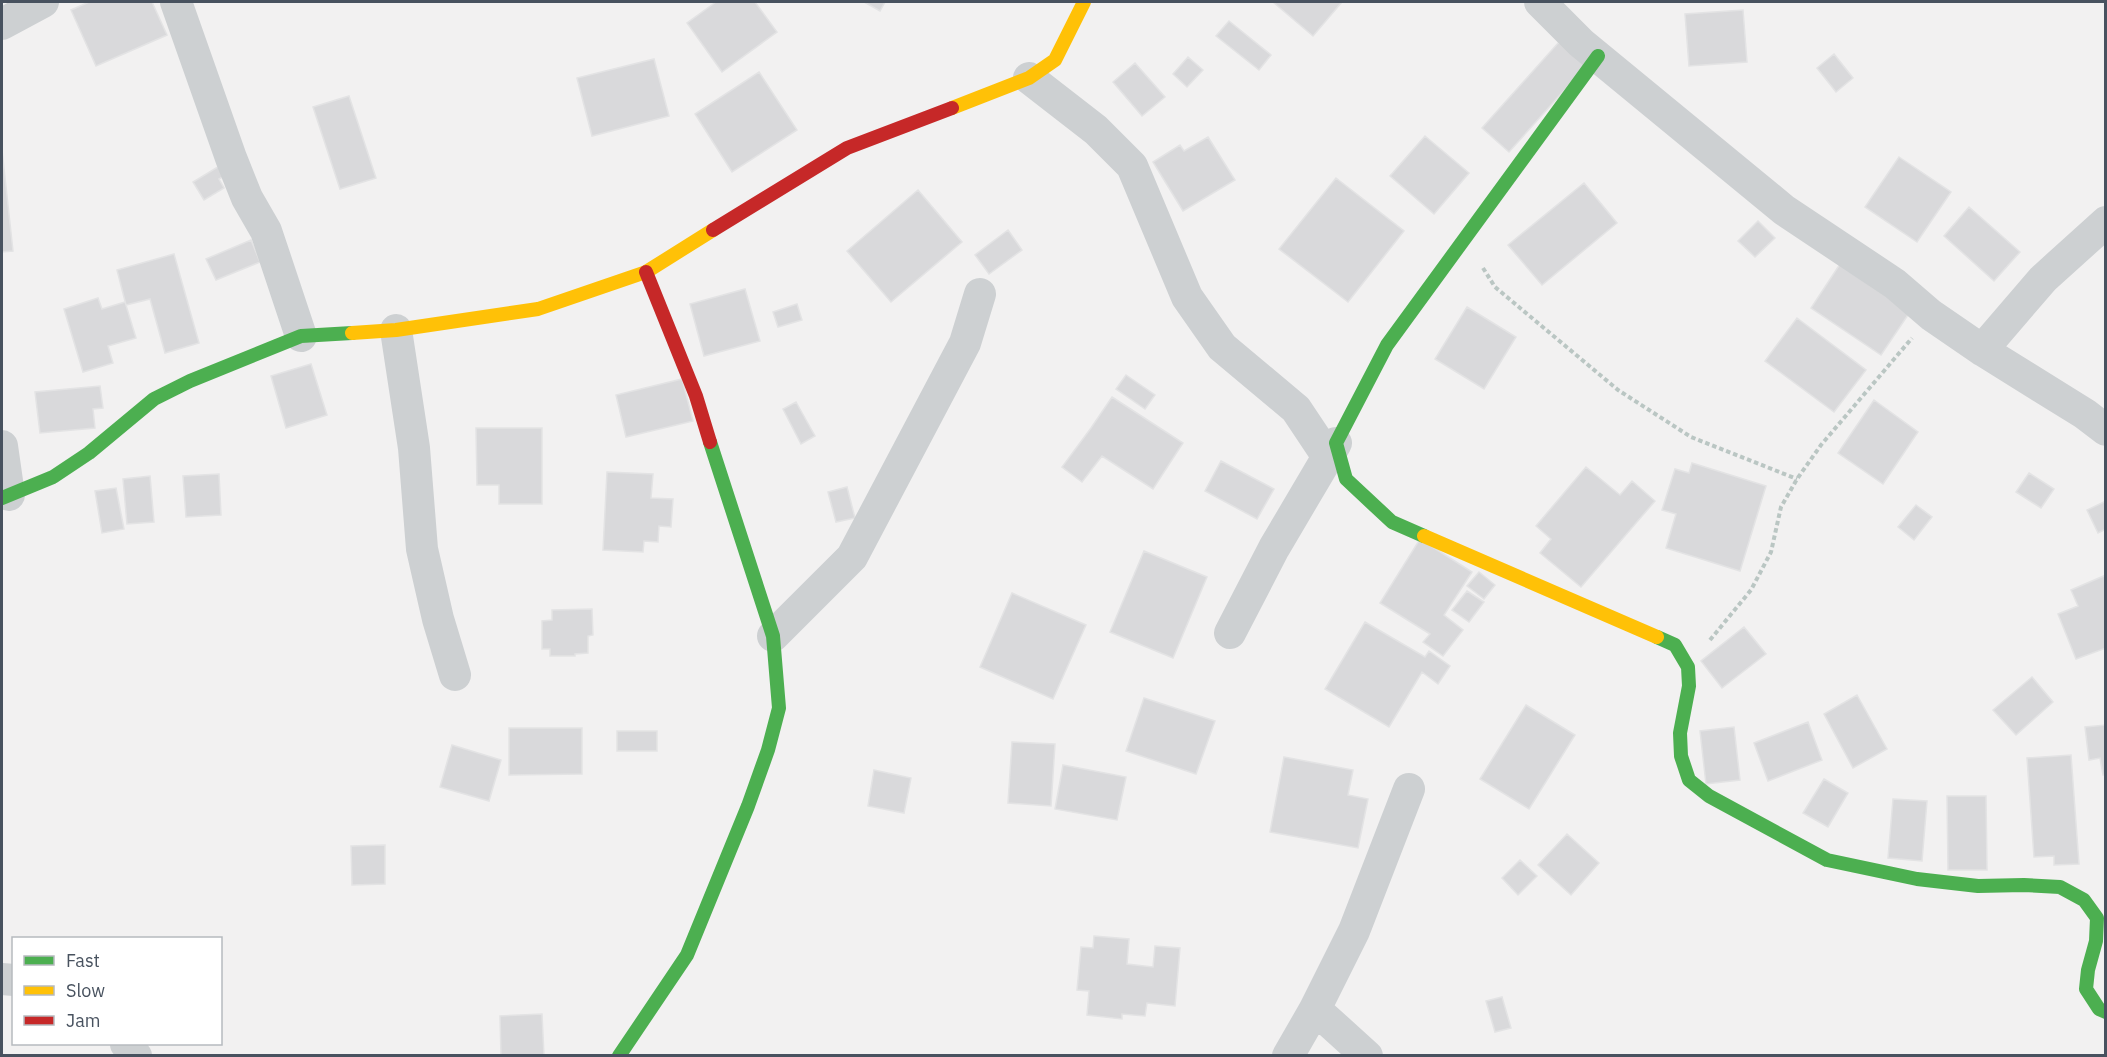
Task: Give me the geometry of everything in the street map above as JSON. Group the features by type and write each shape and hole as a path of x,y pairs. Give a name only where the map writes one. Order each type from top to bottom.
{"street":[{"path":"2,24 43,2"},
{"path":"176,2 231,158 247,198 266,231 301,336"},
{"path":"2,446 5,496 53,477 89,453 154,399 190,381 301,336 396,330 538,309 646,272 847,148 1029,78 1055,60 1084,2"},
{"path":"1540,2 1581,43 1784,210 1895,285 1931,315 1982,350 2085,414 2106,430"},
{"path":"1230,633 1274,548 1332,450 1387,345 1598,56"},
{"path":"1029,78 1096,130 1132,166 1187,297 1222,347 1296,409 1332,450 1346,479 1392,522 1675,645 1688,667 1689,686 1680,733 1681,756 1689,780 1709,796 1827,860 1927,880 1978,886 2060,887 2084,900 2097,918 2096,942 2088,970 2086,989 2099,1010 2106,1012"},
{"path":"1982,350 2043,279 2106,222"},
{"path":"619,1056 687,955 748,806 768,750 779,708 773,636 696,396 646,272"},
{"path":"773,636 852,557 965,343 980,294"},
{"path":"396,330 414,448 422,549 438,620 455,675"},
{"path":"1288,1056 1315,1009 1354,931 1409,789"},
{"path":"1315,1009 1367,1056"}],"path":[{"path":"1464,237 1495,287 1618,390 1691,437 1797,479"},
{"path":"1688,667 1751,590 1771,552 1781,507 1797,479 1821,445 1931,315"}],"building":[{"path":"89,2 152,2 167,35 96,66 71,10"},
{"path":"716,2 755,2 777,32 722,72 687,23"},
{"path":"864,2 885,2 880,11"},
{"path":"1273,2 1342,2 1313,36"},
{"path":"1743,10 1747,62 1689,66 1685,14"},
{"path":"1229,21 1271,55 1259,70 1216,36"},
{"path":"1559,42 1586,66 1509,152 1482,128"},
{"path":"1834,54 1853,78 1836,92 1817,68"},
{"path":"1188,57 1203,70 1187,87 1173,74"},
{"path":"654,59 669,116 592,136 577,78"},
{"path":"1135,63 1165,97 1142,116 1113,82"},
{"path":"759,72 797,130 732,172 695,114"},
{"path":"349,96 376,178 340,189 313,107"},
{"path":"1425,136 1469,173 1434,214 1390,176"},
{"path":"1208,137 1235,180 1183,211 1153,162 1180,145 1184,151"},
{"path":"2,150 13,251 2,252"},
{"path":"1899,157 1951,192 1917,242 1865,207"},
{"path":"221,165 227,174 219,179 224,188 204,200 193,182"},
{"path":"1336,178 1404,231 1348,302 1279,249"},
{"path":"1584,183 1617,223 1542,285 1508,245"},
{"path":"918,190 962,242 891,302 847,251"},
{"path":"1969,207 2020,252 1994,281 1944,236"},
{"path":"1758,221 1775,238 1755,257 1738,241"},
{"path":"1008,230 1022,250 989,274 975,255"},
{"path":"251,240 260,262 216,280 206,259"},
{"path":"174,254 199,343 165,353 150,299 126,305 117,270"},
{"path":"1840,264 1910,312 1881,355 1811,308"},
{"path":"745,289 760,341 704,356 690,304"},
{"path":"98,298 102,309 125,302 136,338 108,346 113,363 83,372 64,309"},
{"path":"797,304 802,320 778,327 773,312"},
{"path":"1467,307 1516,337 1484,389 1435,359"},
{"path":"1797,318 1866,370 1834,412 1765,361"},
{"path":"311,364 327,415 286,428 271,376"},
{"path":"1126,375 1155,395 1145,409 1116,389"},
{"path":"682,379 693,421 626,437 616,395"},
{"path":"100,386 103,408 93,409 95,428 40,433 35,392"},
{"path":"1112,397 1183,443 1153,489 1102,456 1082,482 1062,467"},
{"path":"1874,400 1918,432 1883,484 1838,453"},
{"path":"796,402 815,436 801,444 783,409"},
{"path":"476,428 542,428 542,504 499,504 499,485 477,485"},
{"path":"1221,461 1274,489 1257,519 1205,491"},
{"path":"1692,463 1766,486 1740,571 1666,548 1676,514 1662,510 1675,469 1689,473"},
{"path":"1586,467 1620,495 1632,481 1655,501 1581,587 1540,553 1551,539 1536,526"},
{"path":"607,472 653,474 651,498 673,499 671,527 659,526 658,542 644,541 643,552 603,550"},
{"path":"2029,473 2054,489 2041,508 2016,492"},
{"path":"219,474 221,515 186,517 183,476"},
{"path":"150,476 154,522 127,524 123,479"},
{"path":"847,487 855,518 836,522 828,492"},
{"path":"116,488 124,529 102,533 95,491"},
{"path":"2106,501 2106,529 2098,533 2087,510"},
{"path":"1916,505 1932,517 1914,540 1898,527"},
{"path":"1420,539 1472,572 1444,615 1463,630 1443,656 1423,642 1430,634 1380,603"},
{"path":"1144,551 1207,577 1173,658 1110,632"},
{"path":"1479,572 1495,585 1484,599 1467,586"},
{"path":"2106,575 2106,648 2076,659 2058,614 2078,606 2071,590"},
{"path":"1467,591 1484,602 1469,622 1452,610"},
{"path":"1012,593 1086,625 1053,699 980,667"},
{"path":"592,609 593,635 588,636 588,653 575,654 575,656 550,656 550,649 542,649 542,621 552,620 552,610"},
{"path":"1365,622 1425,657 1429,651 1450,666 1438,684 1422,672 1389,727 1325,689"},
{"path":"1744,627 1766,654 1722,688 1701,661"},
{"path":"2032,677 2053,702 2016,735 1993,710"},
{"path":"1857,695 1887,749 1853,768 1824,714"},
{"path":"1144,698 1215,721 1196,774 1126,751"},
{"path":"1526,705 1575,735 1529,809 1480,779"},
{"path":"1808,722 1822,760 1768,781 1754,743"},
{"path":"2106,725 2106,775 2103,775 2100,758 2089,760 2085,727"},
{"path":"1734,727 1740,780 1706,784 1700,731"},
{"path":"509,728 582,728 582,774 509,775"},
{"path":"617,731 657,731 657,751 617,751"},
{"path":"1012,742 1055,744 1051,806 1008,803"},
{"path":"452,745 501,760 489,801 440,787"},
{"path":"2071,755 2079,864 2054,865 2054,856 2034,857 2027,758"},
{"path":"1284,757 1353,770 1348,795 1368,799 1358,848 1270,832"},
{"path":"1063,765 1126,777 1117,820 1055,809"},
{"path":"874,770 911,778 904,813 868,806"},
{"path":"1824,779 1848,793 1828,827 1803,813"},
{"path":"1947,796 1986,796 1987,870 1948,870"},
{"path":"1893,799 1927,801 1922,861 1888,858"},
{"path":"1567,834 1599,863 1571,895 1538,865"},
{"path":"385,845 385,884 352,885 351,846"},
{"path":"1520,860 1537,876 1518,895 1502,878"},
{"path":"1094,936 1129,939 1127,964 1153,967 1155,946 1180,948 1175,1006 1147,1003 1145,1016 1122,1014 1122,1019 1087,1015 1089,991 1077,990 1081,947 1093,948"},
{"path":"1502,997 1511,1028 1495,1032 1486,1001"},
{"path":"542,1014 544,1056 501,1056 500,1016"}],"traffic: fast":[{"path":"1424,536 1392,522 1346,479 1336,443 1387,345 1598,56"},
{"path":"2,498 53,477 89,453 154,399 190,381 301,336 352,333"},
{"path":"619,1056 687,955 748,806 768,750 779,708 773,636 710,442"},
{"path":"1657,637 1675,645 1688,667 1689,686 1680,733 1681,756 1689,780 1709,796 1827,860 1917,879 1978,886 2060,887 2084,900 2097,918 2096,941 2088,970 2086,989 2099,1009 2106,1012"}],"traffic: slow":[{"path":"952,108 1029,78 1055,60 1084,2"},
{"path":"352,333 396,330 538,309 646,272 713,230"},
{"path":"1424,536 1657,637"}],"traffic: jam":[{"path":"713,230 847,148 952,108"},
{"path":"646,272 696,396 710,442"}]}
